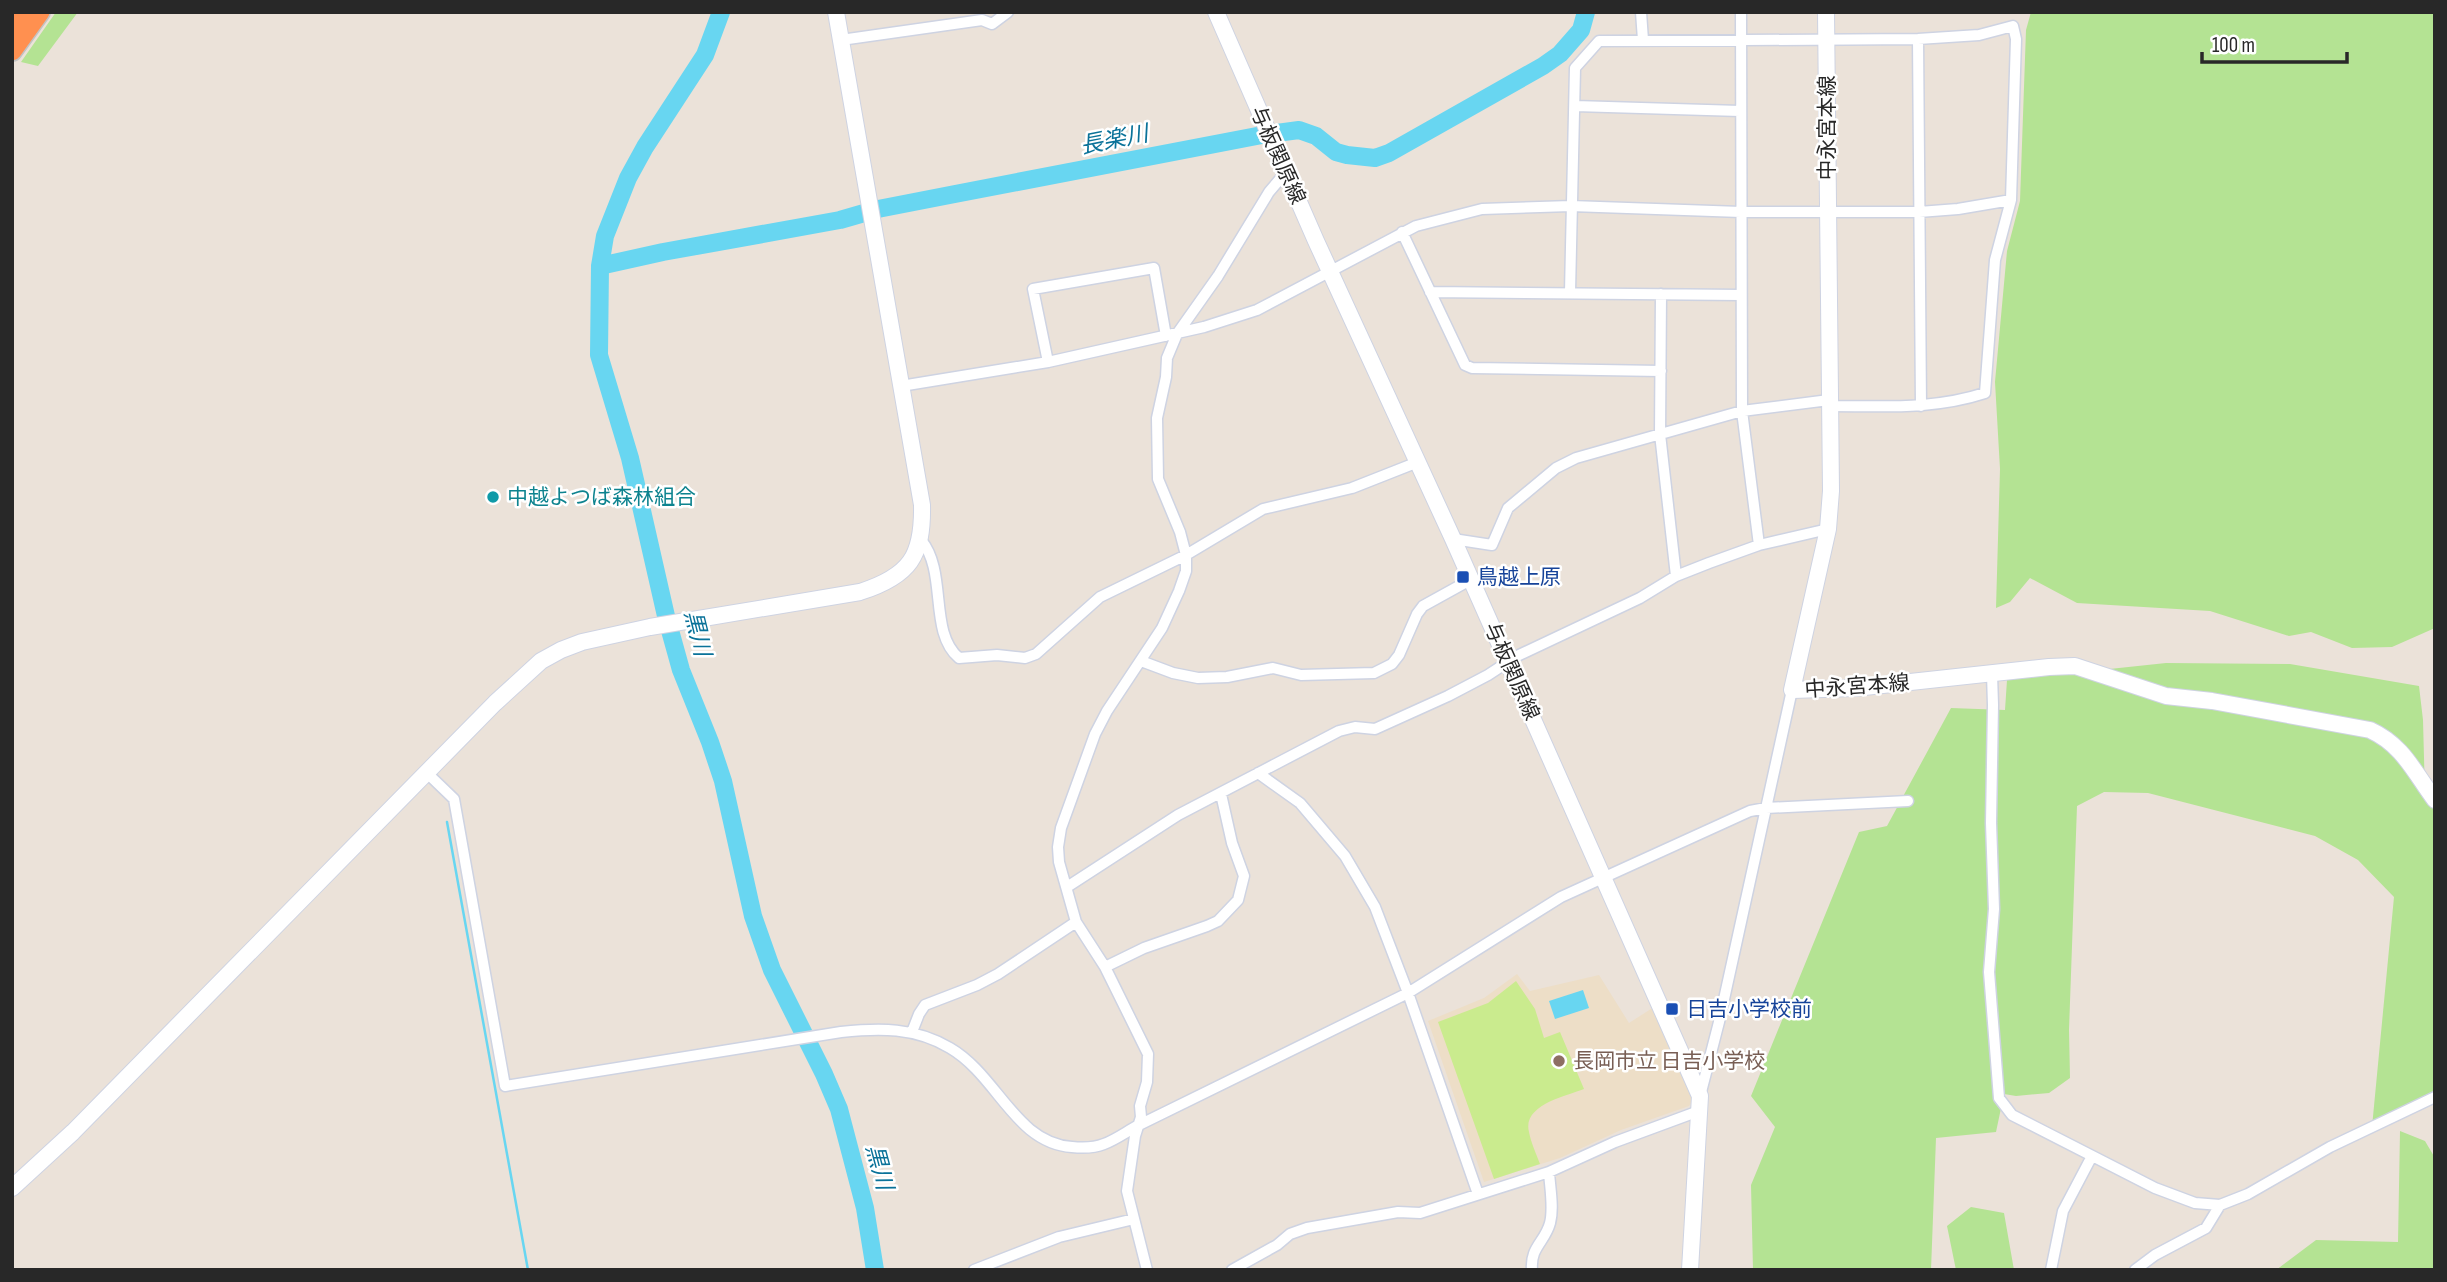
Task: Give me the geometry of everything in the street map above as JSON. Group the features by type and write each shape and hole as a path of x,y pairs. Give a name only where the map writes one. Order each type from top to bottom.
{"highway":[{"path":"12,23 20,12"},
{"path":"12,51 40,12"}],"main road":[{"path":"12,1188 73,1132 427,772 541,661 582,642 650,627 817,600 873,588 903,570 916,552 921,540 922,505 836,12"},
{"name":"与板関原線","path":"1216,12 1330,272 1508,662 1699,1103 1690,1270"},
{"name":"中永宮本線","path":"1826,12 1831,491 1828,529 1792,690 1855,688 2075,666 2153,693 2370,730 2386,737 2395,745 2435,800"}],"street":[{"path":"841,40 982,20 992,24 1009,12"},
{"path":"1641,12 1643,40"},
{"path":"1741,12 1742,411 1759,545"},
{"path":"1453,539 1492,545 1508,508 1556,468 1576,458 1742,411 1829,403 1921,406 1958,402 1985,393 1995,260 2011,200 2016,40 2013,26 1979,35 1917,39 1599,41 1575,68 1570,292"},
{"path":"1917,39 1921,406"},
{"path":"1575,106 1740,111"},
{"path":"1147,1270 1127,1191 1137,1126 1141,1117 1140,1106 1147,1082 1148,1054 1105,967 1076,922 1059,862 1061,828 1095,734 1107,711 1162,628 1180,591 1186,571 1186,555 1180,532 1158,479 1157,418 1172,335 1218,276 1269,192 1286,172"},
{"path":"901,386 1048,362 1172,335 1257,310 1402,232 1437,219 1482,209 1572,206 1741,212 1919,212 2011,200"},
{"path":"1402,232 1465,365 1472,368 1661,371"},
{"path":"1048,362 1033,289 1154,268 1172,335"},
{"path":"1430,292 1741,295"},
{"path":"1661,294 1660,435 1676,576"},
{"path":"921,540 933,557 949,647 959,657 997,655 1025,658 1036,654 1100,597 1186,555 1263,509 1352,488 1418,463"},
{"path":"1067,887 1178,815 1339,731 1355,727 1374,729 1448,696 1508,662 1640,598 1676,576 1759,545 1828,529"},
{"path":"1141,661 1173,673 1198,678 1227,677 1273,668 1301,675 1374,673 1392,664 1399,655 1423,606 1470,580"},
{"path":"1992,674 1991,823 1994,909 1989,972 1999,1098 2006,1108 2021,1121 2175,1196 2195,1203 2220,1205 2248,1194 2330,1147 2435,1097"},
{"path":"1232,1270 1290,1234 1307,1228 1398,1212 1420,1213 1549,1172 1699,1103 1792,690"},
{"path":"427,772 454,799 505,1086 876,1028 912,1032 941,1042 969,1061 1035,1135 1067,1147 1085,1148 1104,1144 1408,993 1561,897 1750,811 1908,801"},
{"path":"1258,773 1300,803 1345,856 1375,907 1478,1194"},
{"path":"1105,967 1144,948 1207,926 1218,920 1238,900 1244,876 1232,843 1221,794"},
{"path":"912,1032 925,1006 988,979 1076,922"},
{"path":"2052,1270 2063,1211 2092,1156"},
{"path":"1532,1270 1535,1247 1551,1219 1549,1172"},
{"path":"2135,1270 2155,1255 2206,1228 2220,1205"},
{"path":"974,1270 1059,1237 1134,1219"}],"shaded area":[{"name":"長岡市立 日吉小学校","path":"1517,974 1530,991 1599,975 1629,1023 1654,1007 1693,1100 1689,1106 1621,1130 1560,1158 1484,1182 1428,1021 1484,998"}],"green space":[{"path":"56,12 78,12 38,66 21,62"},
{"path":"2031,12 2435,12 2435,628 2392,647 2352,648 2311,632 2289,636 2210,611 2077,603 2030,578 2010,602 1996,608 2000,469 1995,382 2007,251 2020,201 2026,30"},
{"path":"2166,663 2290,664 2419,686 2423,720 2425,795 2435,809 2435,1104 2372,1127 2394,897 2358,860 2315,836 2148,793 2104,792 2077,806 2069,1030 2070,1078 2049,1093 2016,1096 2004,1094 1996,1132 1936,1138 1931,1270 1753,1270 1751,1185 1775,1127 1751,1096 1859,832 1887,826 1951,708 2005,710 2007,680"},
{"path":"1516,981 1535,1009 1544,1038 1560,1032 1584,1089 1547,1103 1532,1115 1529,1132 1540,1164 1494,1179 1438,1022 1488,1003"},
{"path":"2400,1131 2425,1141 2435,1158 2435,1270 2276,1270 2316,1240 2398,1242"},
{"path":"1971,1207 2004,1213 2014,1270 1956,1270 1947,1226"}],"water":[{"path":"1583,990 1589,1008 1555,1019 1549,1001"}],"waterway":[{"name":"黒川","path":"721,12 705,55 628,178 605,236 600,266 599,355 630,458 681,670 723,781 753,916 772,970 839,1109 865,1208 875,1270"},
{"name":"長楽川","path":"600,266 1262,135 1299,130 1316,136 1336,152 1375,158 1389,153 1543,66 1560,54 1581,30 1586,12"},
{"path":"447,822 528,1270"}],"place":[{"name":"中越よつば森林組合","path":"493,497"},
{"name":"鳥越上原","path":"1463,577"},
{"name":"日吉小学校前","path":"1672,1009"},
{"name":"長岡市立 日吉小学校","path":"1559,1061"}]}
